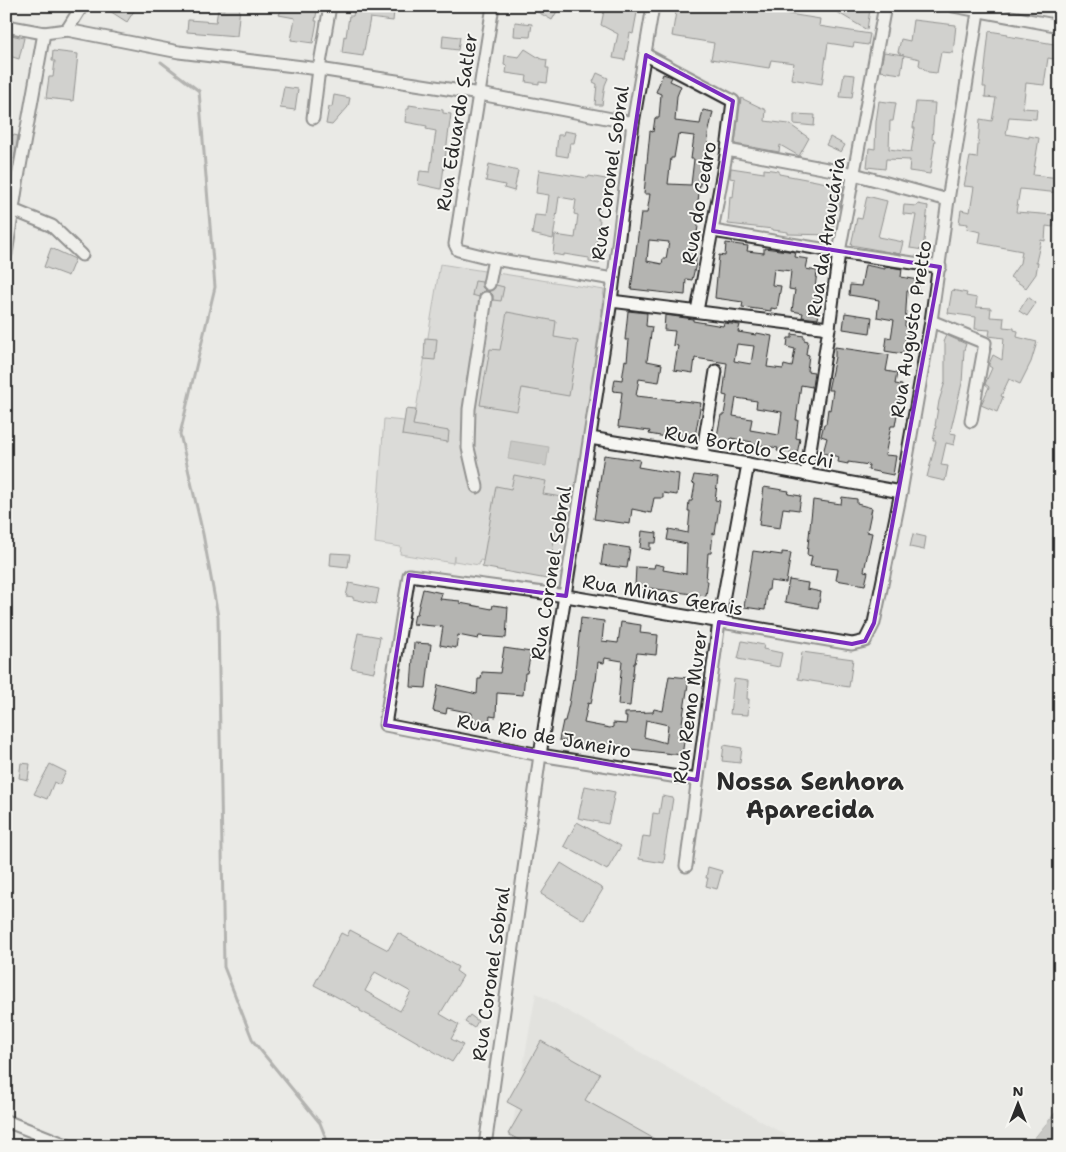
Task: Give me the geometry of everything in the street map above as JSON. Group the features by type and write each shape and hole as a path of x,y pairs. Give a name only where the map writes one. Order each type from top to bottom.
{"street":[{"path":"67,30 82,6"},
{"path":"313,118 330,6"},
{"name":"Rua Eduardo Satler","path":"493,6 455,244 458,250 465,253 494,259"},
{"name":"Rua Coronel Sobral","path":"485,1146 540,755 611,301 634,123 653,6"},
{"name":"Rua da Araucária","path":"806,475 830,328 838,252 885,6"},
{"path":"953,6 979,8 1060,26"},
{"name":"Rua Augusto Pretto","path":"852,644 866,641 874,623 901,492 932,321 948,200 979,8"},
{"path":"6,26 44,34 67,30 179,52 319,70 480,94 634,123"},
{"path":"6,254 13,210 12,182 44,34"},
{"name":"Rua do Cedro","path":"646,56 733,100 727,150 698,311"},
{"path":"727,150 854,174 948,200"},
{"path":"13,210 52,226 82,255"},
{"path":"713,231 940,267"},
{"path":"489,284 494,259 613,279"},
{"path":"476,487 468,448 469,409 486,298"},
{"path":"611,301 830,328"},
{"path":"932,321 985,343 971,421"},
{"path":"702,456 716,371"},
{"name":"Rua Bortolo Secchi","path":"590,438 901,492"},
{"name":"Rua Remo Murer","path":"686,866 719,622 748,464"},
{"name":"Rua Minas Gerais","path":"385,724 408,574 566,596 852,644"},
{"name":"Rua Rio de Janeiro","path":"385,724 540,755 697,780"},
{"path":"6,1122 69,1146"}],"highlighted area":[{"path":"646,55 733,101 713,231 940,267 874,623 865,641 852,644 719,622 697,780 385,725 409,575 566,596"}],"shaded area":[{"path":"440,264 604,290 577,491 562,574 480,560 479,565 454,561 454,556 453,563 400,554 401,547 375,543 384,419 414,422"},
{"path":"511,441 549,447 546,466 508,459"},
{"path":"536,993 805,1146 509,1146"},
{"path":"1060,1107 1060,1146 1028,1146"}],"building":[{"path":"102,6 137,6 127,22"},
{"path":"224,6 240,6 237,36 187,32 188,20 216,22 218,9 224,10"},
{"path":"283,6 318,6 313,43 291,40 295,18 279,15"},
{"path":"355,6 382,6 382,9 394,11 393,21 370,18 363,56 342,53 349,16 353,16"},
{"path":"527,6 560,6 552,20"},
{"path":"605,6 638,7 633,34 630,33 625,60 613,58 618,34 601,25"},
{"path":"677,6 739,6 820,19 819,26 870,34 868,45 854,43 853,47 828,43 822,84 791,79 794,63 771,60 769,68 711,59 714,43 672,36"},
{"path":"827,6 855,6 870,9 867,30"},
{"path":"913,20 956,25 953,53 941,52 937,73 928,72 919,65 920,59 902,55 898,52 901,39 910,41"},
{"path":"515,22 532,24 530,37 514,36"},
{"path":"989,31 1060,45 1060,60 1048,58 1044,85 1026,83 1023,108 1037,109 1036,119 1009,117 1006,134 1039,138 1033,175 1060,178 1060,193 1020,189 1016,212 1054,215 1053,227 1046,226 1045,241 1041,240 1036,262 1038,262 1036,274 1026,288 1010,277 1020,263 1022,251 979,243 981,232 967,229 968,224 959,223 961,210 970,212 974,187 964,186 970,157 977,158 980,119 992,121 996,98 985,97 986,87 983,87"},
{"path":"11,35 24,38 19,59 6,55"},
{"path":"443,35 460,37 458,50 442,48"},
{"path":"525,49 541,59 547,60 546,68 549,68 547,83 526,82 527,76 506,73 507,66 504,65 505,55 519,57"},
{"path":"53,51 78,54 73,101 46,98 49,77 53,77 55,61 52,61"},
{"path":"884,52 904,55 901,74 880,71"},
{"path":"597,73 608,78 602,105 595,105 597,84 593,82"},
{"path":"663,74 672,77 670,81 681,86 677,96 675,121 700,124 703,110 713,112 708,135 706,169 704,169 702,183 700,183 696,220 699,220 694,252 697,252 695,268 692,280 686,279 685,295 631,289 641,213 647,213 650,194 644,194 650,131 653,132 655,118 659,118 661,94 656,92","holes":["678,134 694,136 691,159 694,159 691,185 668,184 671,158 674,158","649,240 669,242 666,259 663,259 662,264 647,261"]},
{"path":"844,74 855,75 852,98 840,97"},
{"path":"284,87 298,89 295,110 280,108"},
{"path":"334,95 350,98 348,107 332,125 326,124 329,107 332,107"},
{"path":"741,98 766,110 765,121 789,124 809,138 799,156 780,145 779,152 735,144"},
{"path":"879,101 896,103 893,121 890,121 889,149 911,152 915,128 913,128 916,102 935,103 932,139 935,140 930,174 909,171 910,160 886,159 885,169 867,167 869,148 875,149"},
{"path":"409,105 443,110 443,113 451,114 441,189 418,184 420,171 430,172 436,131 426,129 427,126 405,122 406,109 409,109"},
{"path":"794,114 815,115 814,126 794,124"},
{"path":"564,131 576,133 574,143 570,143 568,157 556,155 558,135 563,135"},
{"path":"6,133 18,136 14,159 6,157"},
{"path":"830,137 845,145 841,152 826,145"},
{"path":"489,164 518,171 514,191 504,188 505,185 486,181"},
{"path":"731,168 764,173 764,169 779,171 779,174 843,186 839,209 835,209 832,235 788,234 788,232 773,229 728,224 730,196 733,197 735,179 730,178"},
{"path":"539,170 611,180 607,201 602,201 598,220 600,220 596,243 602,244 599,264 589,262 589,258 553,254 555,235 575,238 578,215 574,214 576,200 559,197 553,239 532,234 535,215 546,216 549,195 536,193"},
{"path":"867,196 887,201 878,237 903,242 900,254 851,245 857,218 862,219"},
{"path":"918,204 928,206 923,250 910,248 916,215 903,214 904,205 917,206"},
{"path":"726,243 748,246 747,251 764,253 764,248 796,252 795,257 808,259 806,269 817,271 815,289 822,290 818,319 802,317 803,313 792,311 795,290 789,289 791,271 774,269 772,285 781,286 777,309 771,308 771,311 742,307 743,302 715,298 719,255 725,256"},
{"path":"51,248 75,259 68,276 44,267"},
{"path":"865,265 885,269 885,266 902,269 901,277 919,280 918,293 907,291 905,326 911,327 909,337 906,337 903,354 885,351 887,337 891,338 894,320 877,317 879,300 849,295 850,285 861,286"},
{"path":"475,281 482,282 482,287 486,291 480,293 479,297 472,295"},
{"path":"496,285 504,287 501,301 493,300 493,295 489,291 494,289"},
{"path":"952,290 967,293 966,296 977,298 976,307 991,308 990,317 1004,318 1003,327 1014,328 1014,330 1018,331 1017,337 1037,342 1031,362 1020,384 1009,379 1001,396 1003,397 997,412 981,405 989,387 985,384 992,368 989,364 993,355 1002,360 1004,338 989,336 990,330 975,329 976,317 948,313"},
{"path":"1028,297 1036,303 1027,316 1019,311"},
{"path":"628,311 647,313 646,326 652,327 647,361 662,364 659,382 639,379 636,396 701,403 694,442 649,434 650,431 618,427 622,392 613,391 615,379 622,380 625,360 627,361 629,340 625,340"},
{"path":"507,312 556,321 554,337 578,341 569,396 522,388 517,411 480,405 490,349 500,350"},
{"path":"845,313 872,317 870,333 843,329"},
{"path":"665,315 723,326 724,323 740,325 738,332 772,336 767,367 783,369 784,365 792,367 795,349 787,347 788,338 792,338 792,334 804,336 804,340 808,341 806,354 809,355 807,371 814,372 812,387 801,385 796,420 798,420 796,438 800,439 797,454 777,451 778,448 731,438 730,443 716,441 721,415 724,415 727,396 723,395 727,363 695,358 693,373 674,370 678,346 673,345 675,331 664,330","holes":["737,344 754,346 751,364 734,361","736,398 757,401 756,408 782,412 779,435 750,430 752,419 733,416"]},
{"path":"946,335 966,344 962,383 950,433 956,434 954,445 946,443 941,465 948,466 945,481 927,477 936,441 933,441 939,401 945,382 945,343 943,342"},
{"path":"425,338 437,339 435,360 424,359"},
{"path":"835,347 889,355 886,371 897,373 895,384 902,385 895,426 891,426 885,455 896,456 893,475 868,470 869,465 838,462 839,457 823,453 827,438 821,436 824,424 826,424 828,409 830,410 833,390 828,390 835,357"},
{"path":"406,409 416,410 413,425 449,431 448,442 402,435"},
{"path":"604,455 640,460 638,467 679,474 677,495 663,493 663,498 654,498 651,513 632,509 630,524 594,519"},
{"path":"514,475 546,481 543,494 562,497 547,579 482,567 496,486 511,489"},
{"path":"694,475 718,478 715,500 720,501 711,553 708,553 706,596 635,586 636,567 654,568 655,564 664,566 663,570 686,574 687,544 667,540 669,529 688,533 689,501 692,501 695,484 692,483"},
{"path":"764,487 789,491 788,494 801,496 799,510 783,508 780,528 759,525"},
{"path":"842,497 857,499 857,504 872,508 867,532 872,533 864,571 868,572 865,585 836,580 838,569 810,566 812,556 807,555 813,500 841,504"},
{"path":"642,531 657,533 656,543 650,543 650,550 640,548"},
{"path":"913,534 926,537 924,550 910,547"},
{"path":"604,544 630,548 627,568 601,565"},
{"path":"753,551 782,555 782,552 791,553 786,583 770,581 765,610 744,607"},
{"path":"331,553 350,554 348,567 330,565"},
{"path":"789,580 808,583 807,589 821,592 818,608 785,602"},
{"path":"349,583 379,589 376,604 346,596"},
{"path":"423,589 442,593 440,599 460,601 460,603 492,609 493,605 508,607 506,638 479,636 478,639 458,635 456,648 440,645 443,627 413,624"},
{"path":"581,618 604,621 602,641 618,643 621,622 641,625 640,633 658,635 656,655 637,653 634,663 630,706 618,705 622,661 605,658 604,663 598,662 591,704 588,703 584,723 610,728 613,727 613,723 626,724 627,717 625,717 625,713 653,712 654,709 663,711 669,676 689,678 681,729 686,729 682,755 604,746 603,748 559,740 574,680","holes":["646,720 668,725 666,743 644,737"]},
{"path":"358,633 380,637 374,672 351,668"},
{"path":"742,641 764,645 763,649 782,653 779,667 738,659"},
{"path":"414,643 431,644 426,688 411,687"},
{"path":"504,648 531,652 527,673 525,673 523,695 497,693 496,717 490,716 489,724 472,723 472,713 447,708 446,714 433,711 438,685 477,694 478,679 481,679 482,672 500,673"},
{"path":"802,652 853,659 849,687 798,679"},
{"path":"734,679 748,681 748,715 730,714"},
{"path":"724,745 742,748 740,763 722,761"},
{"path":"21,763 30,764 28,780 19,778"},
{"path":"50,764 66,772 59,785 54,782 47,799 34,794"},
{"path":"585,786 615,792 608,824 578,818"},
{"path":"662,796 673,798 664,863 639,859 643,836 650,837 653,813 659,814"},
{"path":"577,822 621,846 607,870 564,846"},
{"path":"561,863 603,889 584,920 541,894"},
{"path":"708,867 722,871 717,889 706,886"},
{"path":"350,930 388,950 398,933 458,967 456,971 463,976 440,1014 459,1025 451,1039 463,1045 452,1062 314,985 341,933 347,936","holes":["375,972 411,992 400,1011 365,991"]},
{"path":"470,1015 478,1021 474,1028 465,1022"},
{"path":"541,1041 600,1074 585,1100 667,1146 530,1146 508,1134 522,1110 507,1102"}],"waterway":[{"path":"161,62 199,91 215,287 180,434 203,534 218,616 224,967 253,1041 320,1123 329,1146"}],"district":[{"name":"Nossa Senhora Aparecida","path":"810,796"}]}
